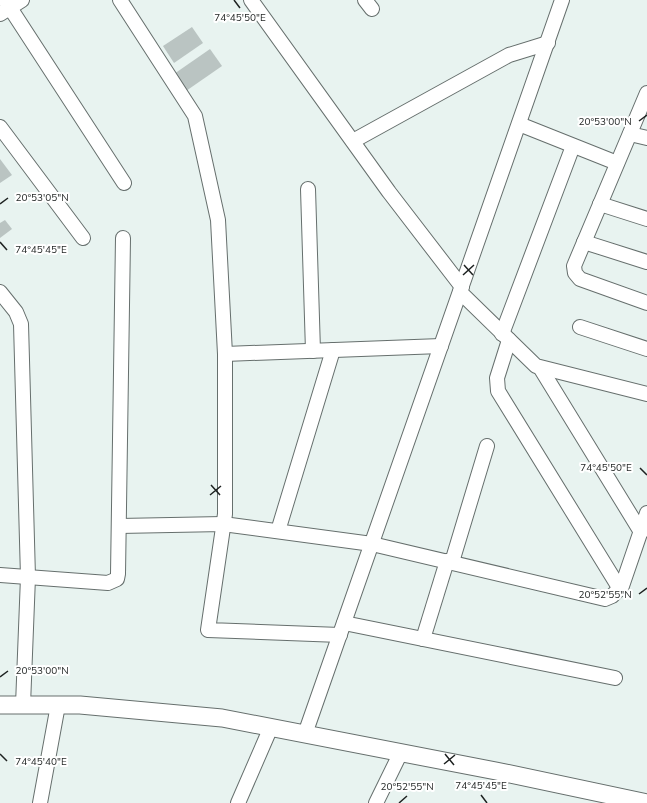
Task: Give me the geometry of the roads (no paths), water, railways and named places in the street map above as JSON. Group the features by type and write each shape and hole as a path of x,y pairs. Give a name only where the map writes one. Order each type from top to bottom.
{"street":[{"path":"120,0 195,116 218,220 225,354 225,514 208,630 342,629 423,639 615,678"},
{"path":"251,0 461,290 532,363 541,369 647,394"},
{"path":"305,734 562,0"},
{"path":"9,5 124,183"},
{"path":"353,141 509,55 548,43"},
{"path":"647,93 574,266 575,273 580,279 647,303"},
{"path":"519,124 617,163"},
{"path":"0,127 82,238"},
{"path":"630,134 647,138"},
{"path":"573,146 506,337 498,378 498,391 620,589"},
{"path":"308,189 313,351"},
{"path":"600,204 647,219"},
{"path":"0,575 108,583 113,582 118,574 123,238"},
{"path":"584,242 647,262"},
{"path":"0,292 16,312 21,324 28,577 23,705"},
{"path":"580,327 647,348"},
{"path":"225,354 442,346"},
{"path":"278,531 333,350"},
{"path":"541,369 640,532"},
{"path":"423,639 487,446"},
{"path":"119,526 223,524 372,544 605,599 612,596 620,589 647,513"},
{"path":"0,705 80,705 222,718 401,752 647,802"},
{"path":"40,803 58,705"},
{"path":"238,803 271,727"},
{"path":"376,803 401,752"}]}
